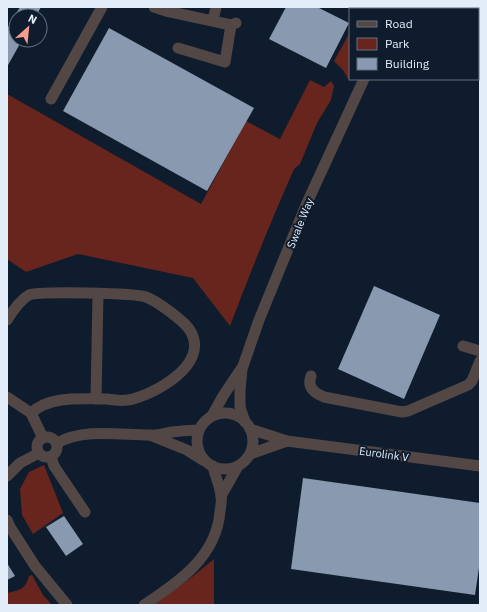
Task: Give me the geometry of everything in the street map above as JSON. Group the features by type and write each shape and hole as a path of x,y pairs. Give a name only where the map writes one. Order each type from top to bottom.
{"street":[{"path":"51,99 102,7"},
{"path":"154,7 166,11 234,24 225,62 178,48"},
{"path":"213,20 216,7"},
{"name":"Swale Way","path":"248,425 240,407 242,369 259,320 306,205 364,80"},
{"path":"7,320 29,295 38,293 66,292 136,296 151,300 185,324 192,334 194,348 190,362 186,368 165,384 148,394 126,400 61,400 42,405 31,413"},
{"path":"96,399 98,294"},
{"path":"463,346 480,351"},
{"path":"311,376 309,380 312,390 318,395 402,412 408,411 468,385 472,381 480,360"},
{"name":"Swale Way","path":"212,416 222,396 242,369"},
{"path":"7,396 31,413 43,438"},
{"path":"144,605 158,596 197,564 211,546 220,523 221,496 209,464 200,455 197,447 199,430 212,416 221,413 229,413 238,416 248,425 253,437 253,446 245,461 230,469 221,469 209,464 187,450 152,436"},
{"name":"Eurolink V","path":"248,425 287,441 480,466"},
{"path":"57,443 66,438 84,435 115,434 152,436 183,430 199,430"},
{"path":"43,438 52,438 57,443 56,453 51,457 44,457 39,454 36,447 37,443 43,438"},
{"name":"Eurolink V","path":"250,454 287,441"},
{"path":"7,476 20,463 39,454"},
{"path":"51,457 54,466 85,512"},
{"path":"221,496 238,466"},
{"path":"7,520 35,566 66,605"}],"green space":[{"path":"349,34 348,79 343,70 334,61"},
{"path":"310,80 324,87 331,81 334,86 331,100 317,123 300,164 294,169 230,326 193,278 78,254 26,272 7,259 7,94 201,204 246,121 280,139"},
{"path":"44,465 63,513 33,534 22,515 20,489 29,472"},
{"path":"214,559 214,605 154,605 192,577"},
{"path":"32,575 43,595 52,605 7,605 7,593 24,587 29,576"}],"building":[{"path":"20,7 41,7 40,8"},
{"path":"286,7 317,7 349,23 326,68 269,39"},
{"path":"8,27 8,48 18,48 7,67"},
{"path":"109,28 254,108 207,191 63,111"},
{"path":"374,286 440,315 404,399 338,369"},
{"path":"303,478 480,503 480,561 475,595 291,569"},
{"path":"64,516 83,544 66,556 46,527"},
{"path":"7,563 15,576 7,580"}]}
